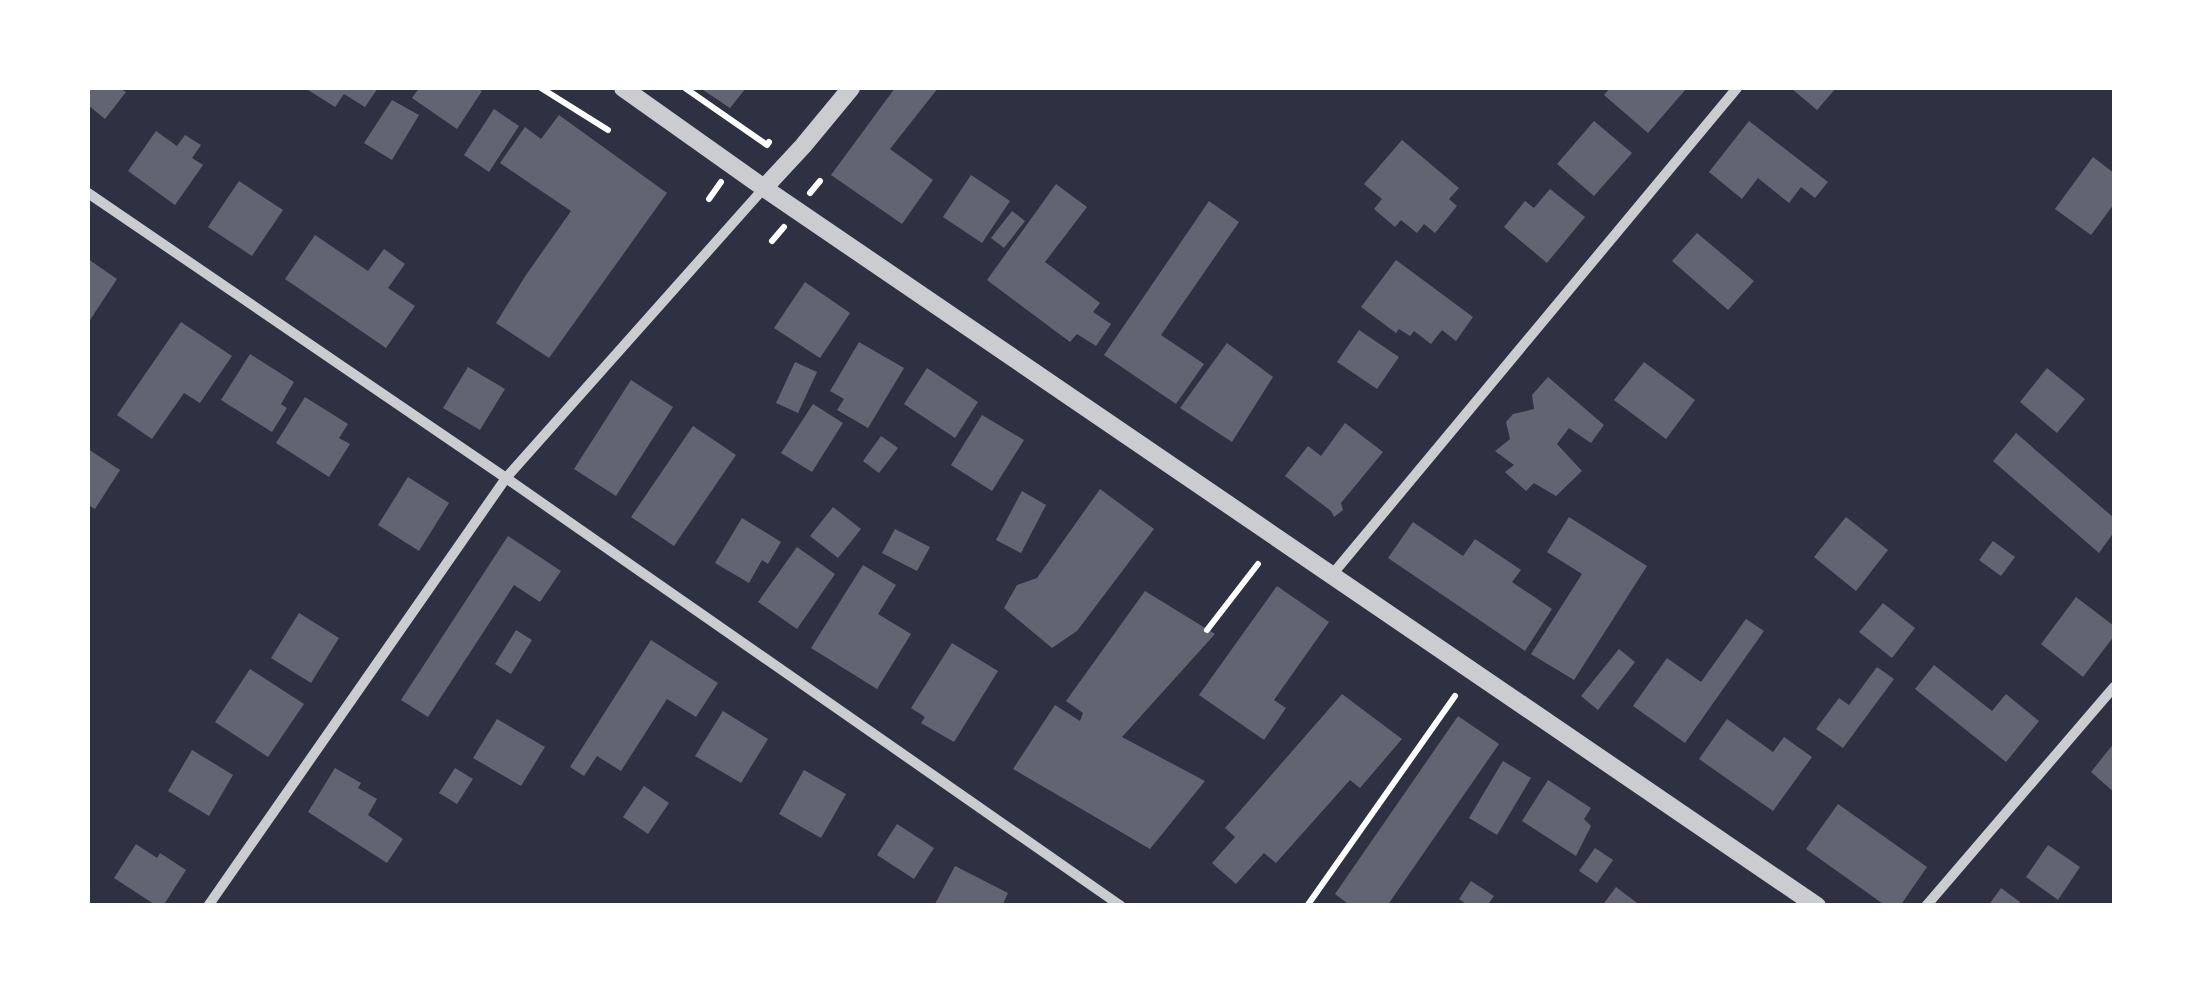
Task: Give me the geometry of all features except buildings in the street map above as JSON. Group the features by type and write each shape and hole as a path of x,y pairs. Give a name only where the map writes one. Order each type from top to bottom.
{"street":[{"path":"622,88 1817,906"},
{"path":"208,906 506,478 851,88"},
{"path":"1331,576 1737,88"},
{"path":"88,193 1121,906"},
{"path":"1926,906 2114,687"}],"path":[{"path":"542,88 608,130"},
{"path":"685,88 767,145 779,131"},
{"path":"1207,630 1258,564"},
{"path":"1307,906 1455,696"}]}
